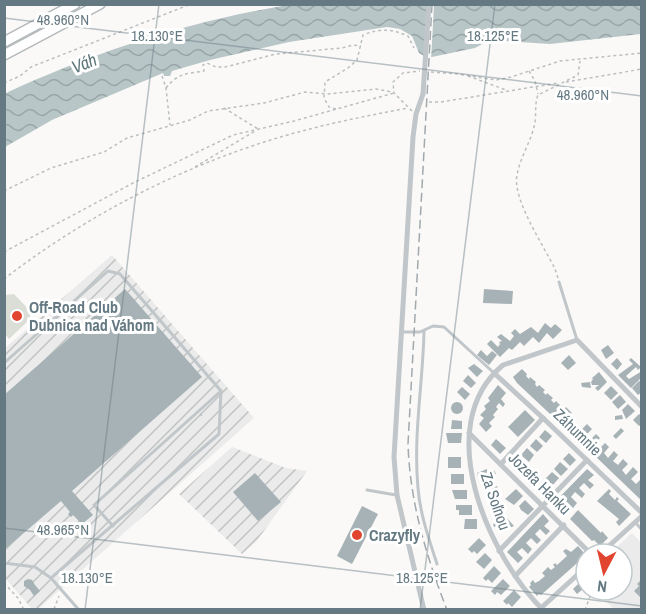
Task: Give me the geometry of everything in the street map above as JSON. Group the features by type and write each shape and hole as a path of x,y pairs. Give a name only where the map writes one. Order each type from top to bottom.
{"highway":[{"path":"4,42 75,4"},
{"path":"4,55 100,4"}],"street":[{"path":"424,609 397,495 393,457 413,137 416,114 423,94 429,4"},
{"path":"577,340 642,407"},
{"name":"Za Soľnou","path":"542,609 515,576 499,551 471,479 471,414 480,393 494,373 503,365 518,358 577,340"},
{"name":"Záhumnie","path":"494,373 543,417 642,515"},
{"path":"501,464 543,417"},
{"name":"Jozefa Hanku","path":"470,433 580,542"},
{"path":"499,551 587,460"},
{"path":"613,542 642,515"},
{"path":"515,576 564,525"},
{"path":"542,609 574,578"}],"lane":[{"path":"4,363 108,271 120,274 222,391 219,434 51,578"},
{"path":"559,282 577,340"},
{"path":"400,332 424,331 437,326 446,328 494,373"},
{"path":"424,331 416,435 417,479 423,520 437,564"},
{"path":"112,526 94,505 222,391"},
{"path":"367,490 397,495"},
{"path":"635,522 642,530"},
{"path":"4,563 35,567 51,578 79,609"}],"path":[{"path":"4,83 20,76 31,67 191,4"},
{"path":"337,110 328,107 323,94 325,82 357,60 363,35 370,32 393,30 408,36 414,48"},
{"path":"166,88 174,78 204,71 203,65 207,63 216,68 290,52 361,46"},
{"path":"510,91 465,75 496,80 560,61 642,53"},
{"path":"538,94 578,75 580,60"},
{"path":"429,102 441,102 642,69"},
{"path":"529,70 538,94 534,126 517,174 516,190 555,269 559,282"},
{"path":"162,76 166,88 170,126"},
{"path":"4,191 51,168 104,152 127,138 190,120 208,111 264,103 295,93 323,94 376,88 394,93 337,110 233,135 108,196 4,252"},
{"path":"224,108 259,130"},
{"path":"4,279 90,221 192,170 285,136 342,121 408,108"},
{"path":"192,170 245,136 259,130"},
{"path":"4,583 18,598 24,609"},
{"path":"54,609 59,596"}],"shaded area":[{"path":"112,255 254,418 38,609 32,609 5,578 4,349"},
{"name":"Off-Road Club Dubnica nad Váhom","path":"14,294 31,312 29,320 9,339 5,334 5,295"},
{"path":"232,447 286,468 307,471 256,542 242,554 179,494"},
{"path":"632,533 641,543 641,609 614,609 607,602 634,602 634,542 622,542"}],"water":[{"name":"Váh","path":"288,5 641,5 641,34 550,44 490,40 475,48 427,58 419,53 412,36 400,29 387,27 289,42 210,60 172,71 170,76 164,76 163,73 52,120 5,147 4,94 73,65 143,40 215,20"}],"pier":[{"path":"427,5 434,5 431,61 427,61"}],"building":[{"path":"125,289 202,377 72,491 93,515 82,524 73,515 71,517 68,514 70,512 61,501 4,550 4,395"},
{"path":"484,289 513,291 512,304 483,303"},
{"path":"545,323 551,328 555,324 562,330 553,339 547,333 539,343 533,337 524,346 520,342 500,357 487,344 491,340 498,347 499,342 502,341 497,337 501,334 510,341 514,336 511,333 515,329 520,334 531,327 538,333"},
{"path":"608,345 614,353 606,359 601,350"},
{"path":"481,350 487,356 492,351 497,355 489,365 477,355"},
{"path":"569,355 576,363 568,370 561,363"},
{"path":"617,358 622,364 617,370 611,364"},
{"path":"631,358 641,367 638,370 636,367 626,376 629,379 642,371 642,377 631,388 618,375 633,364 629,360"},
{"path":"474,364 483,371 477,377 468,368"},
{"path":"522,369 529,379 530,377 536,382 537,387 539,385 545,390 543,392 546,395 547,393 553,398 551,400 554,403 556,401 562,407 560,409 563,412 566,407 572,413 568,417 571,420 564,427 517,383 513,377"},
{"path":"599,372 607,382 598,391 595,388 599,385 592,385 591,382"},
{"path":"468,375 476,383 471,388 463,381"},
{"path":"639,381 642,382 642,392 638,395 632,388"},
{"path":"590,382 591,388 582,387 581,383"},
{"path":"498,385 506,393 501,399 505,404 503,407 499,403 496,407 498,409 493,415 495,417 489,423 492,426 486,432 479,424 484,418 480,415 486,409 484,406 490,401 488,398"},
{"path":"611,386 618,393 611,400 604,393"},
{"path":"462,387 470,394 465,400 457,392"},
{"path":"620,395 626,402 618,409 612,402"},
{"path":"459,402 463,408 459,414 455,414 451,406"},
{"path":"628,404 635,411 626,419 622,410"},
{"path":"525,410 535,420 518,437 508,427"},
{"path":"639,414 642,416 642,424 639,426 633,420"},
{"path":"622,415 623,419 615,420 615,416"},
{"path":"452,420 462,421 462,429 451,429"},
{"path":"587,424 592,429 585,436 590,440 596,434 600,438 594,445 599,449 605,443 609,447 604,453 608,458 614,451 618,455 613,461 618,465 623,459 628,464 622,470 626,475 633,467 638,472 631,479 636,484 642,478 642,501 570,432 576,427 580,431"},
{"path":"621,428 624,431 616,439 613,436"},
{"path":"545,430 552,436 546,443 539,437"},
{"path":"446,433 462,433 461,443 448,443"},
{"path":"496,439 506,448 500,454 491,445"},
{"path":"536,439 543,446 537,452 530,446"},
{"path":"527,448 534,455 529,462 521,455"},
{"path":"569,453 576,460 570,466 563,459"},
{"path":"448,457 461,457 461,468 448,468"},
{"path":"518,458 525,464 520,472 512,464"},
{"path":"560,462 568,469 561,476 554,469"},
{"path":"487,469 488,473 494,470 496,474 493,475 495,479 485,483 482,475 478,477 477,473"},
{"path":"587,469 594,475 588,480 594,485 590,489 584,483 579,488 585,494 582,498 575,492 571,497 577,503 573,508 567,502 562,508 568,513 564,518 551,506"},
{"path":"552,472 559,478 552,486 545,479"},
{"path":"255,473 281,502 258,521 233,492"},
{"path":"451,474 464,474 464,484 451,484"},
{"path":"542,481 550,488 543,494 536,487"},
{"path":"497,486 500,496 488,500 485,491"},
{"path":"516,489 523,496 514,505 505,499"},
{"path":"609,489 611,491 609,494 615,500 617,497 619,499 617,501 631,514 619,526 616,522 619,519 597,501"},
{"path":"452,490 467,490 467,499 455,499"},
{"path":"525,500 534,509 528,515 519,506"},
{"path":"500,502 505,507 502,508 505,514 493,515 490,506"},
{"path":"456,505 472,505 472,515 459,515"},
{"name":"Crazyfly","path":"362,506 378,514 352,564 337,556"},
{"path":"578,510 608,538 604,542 592,541 570,519"},
{"path":"543,514 549,521 544,526 550,531 546,535 540,529 535,534 541,540 537,544 531,538 526,543 532,549 528,554 522,548 517,552 523,558 518,563 507,552"},
{"path":"507,518 514,526 500,532 497,526 494,527 493,524"},
{"path":"465,519 477,519 477,529 464,529"},
{"path":"479,538 486,545 477,554 474,551 472,553 468,549"},
{"path":"566,549 571,552 574,549 574,566 537,596 529,587 530,583 533,580 535,583 539,581 545,576 542,573 548,567 551,570 555,567 553,565 555,563 557,565 567,556 563,551"},
{"path":"485,553 492,560 484,569 476,562"},
{"path":"494,566 501,573 492,583 483,578"},
{"path":"503,579 510,586 501,595 497,592 495,595 491,591"},
{"path":"642,579 640,597 634,591 639,586 637,584"},
{"path":"32,580 40,591 34,596 24,586 24,581"},
{"path":"514,590 521,597 512,607 503,601"}],"railway":[{"path":"432,4 408,444 409,466 420,528 447,610"}],"place":[{"name":"Off-Road Club Dubnica nad Váhom","path":"17,316"},
{"name":"Crazyfly","path":"357,535"}]}
